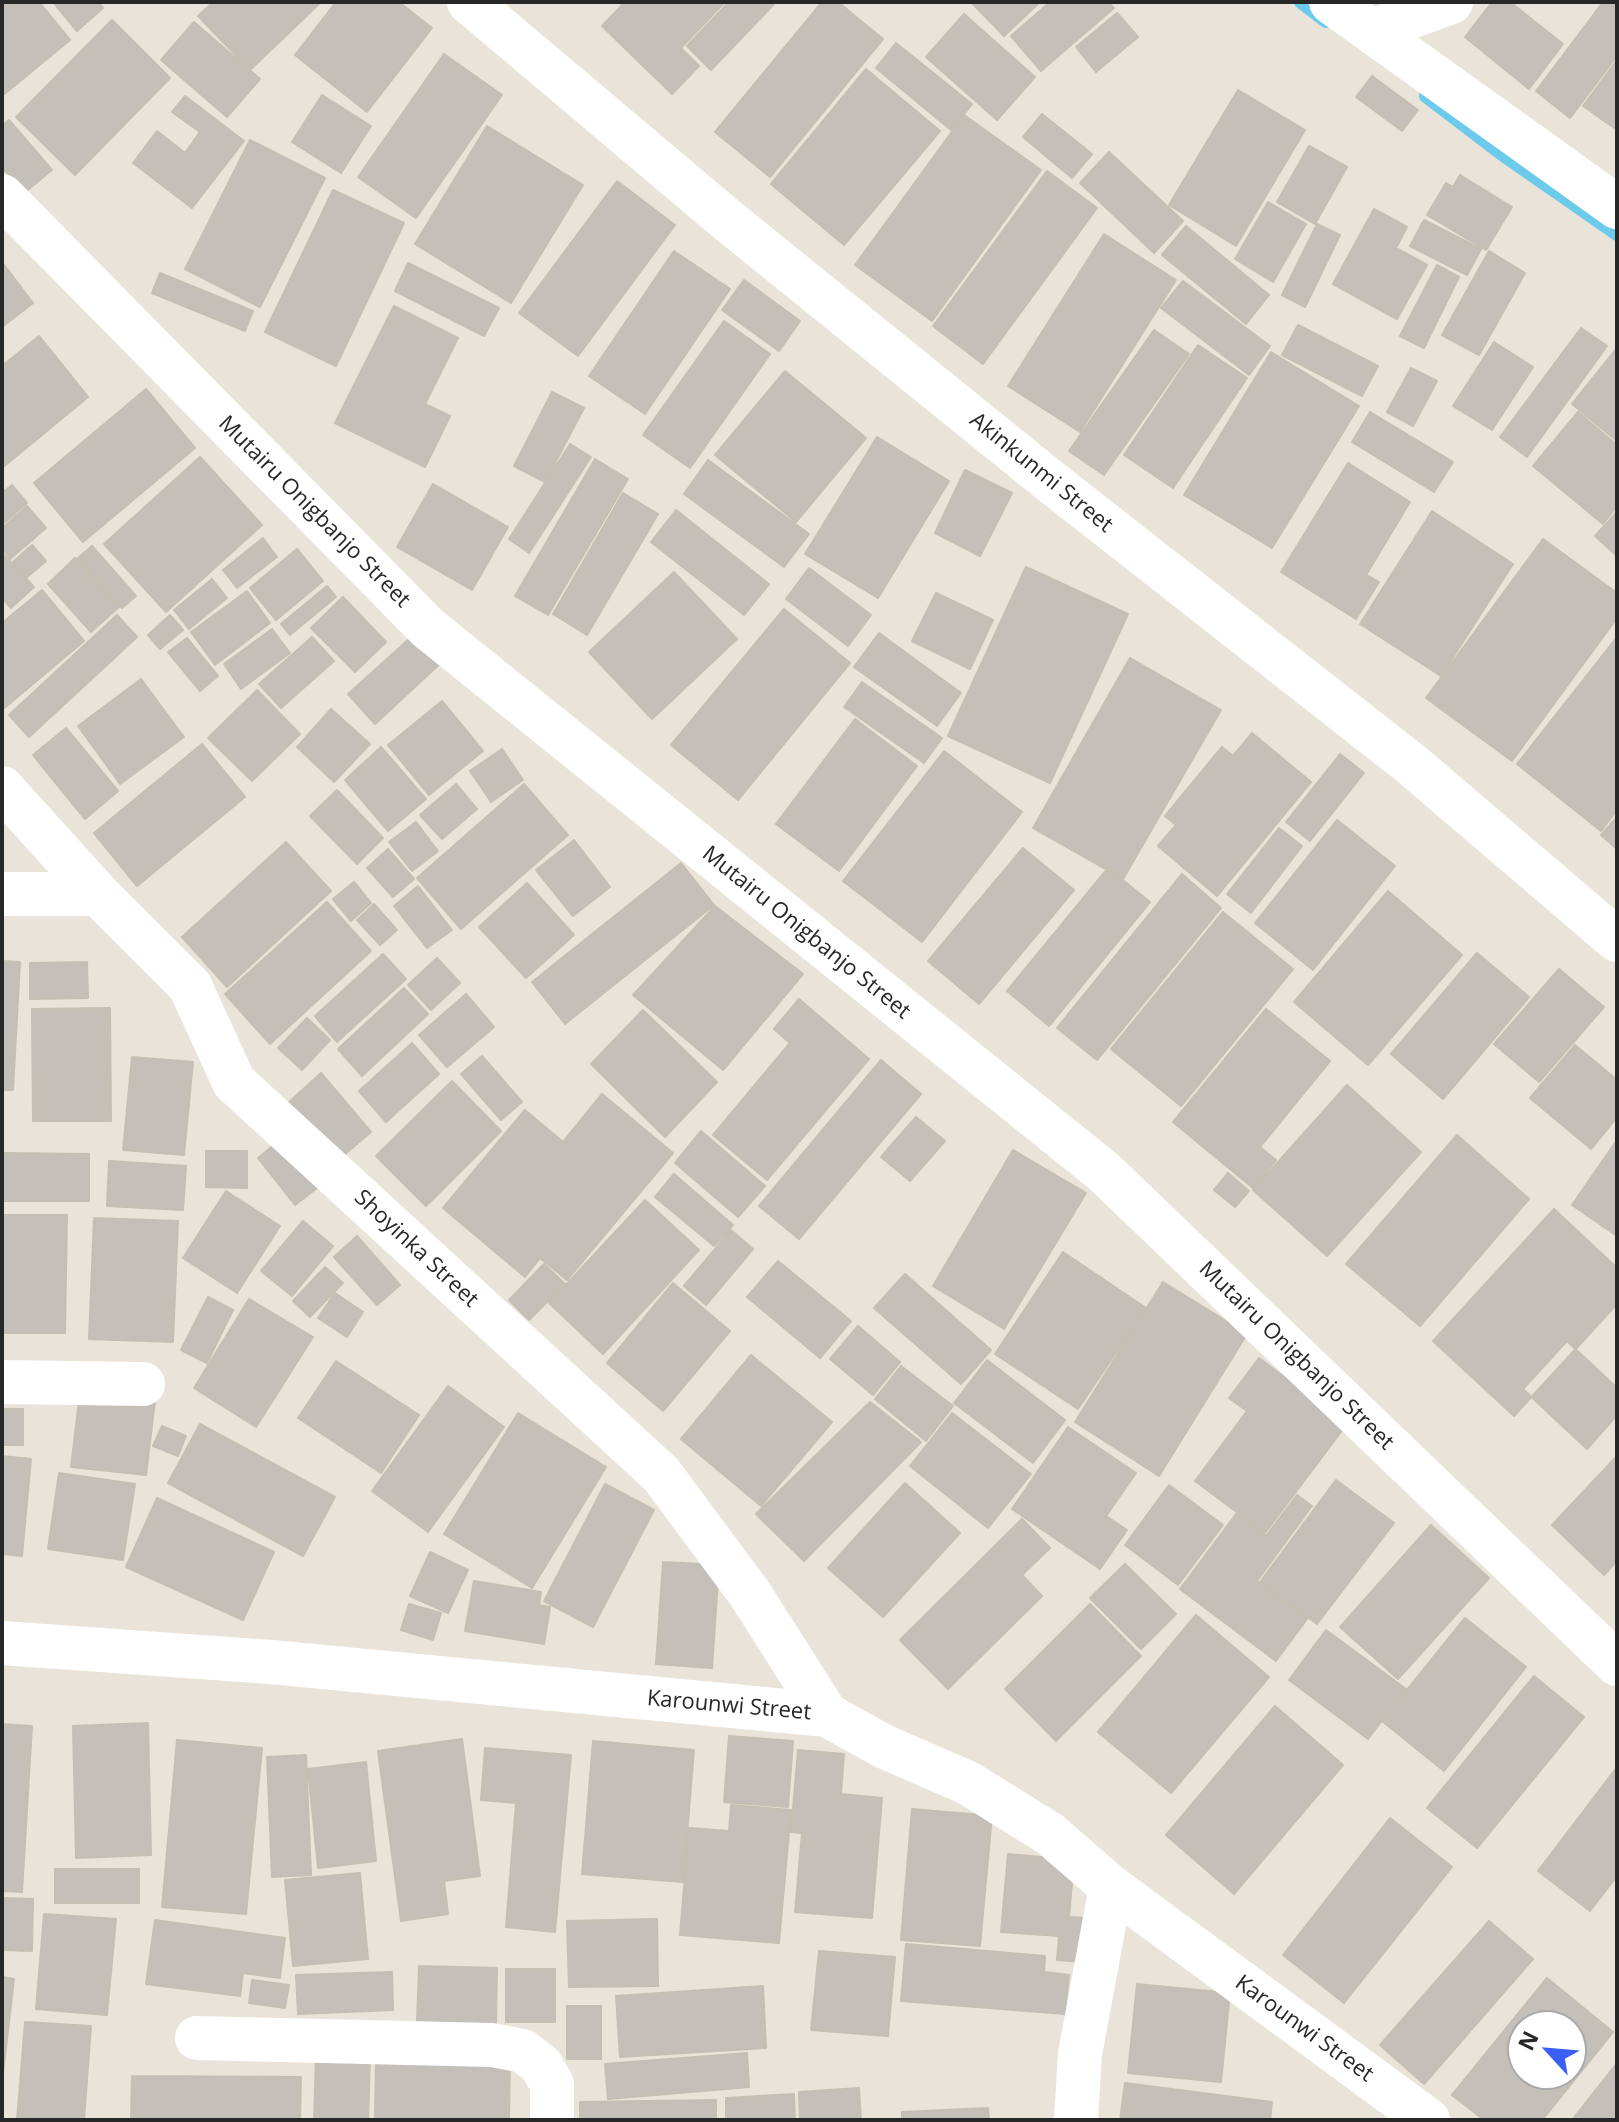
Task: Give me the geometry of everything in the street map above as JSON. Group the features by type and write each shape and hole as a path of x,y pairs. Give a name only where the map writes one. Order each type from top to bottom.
{"street":[{"name":"Akinkunmi Street","path":"469,2 726,219 1050,481 1411,764 1617,940"},
{"path":"1331,2 1617,207"},
{"path":"1372,31 1451,2"},
{"name":"Mutairu Onigbanjo Street","path":"2,196 428,628 1104,1172 1617,1664"},
{"name":"Shoyinka Street","path":"2,788 98,894 190,986 234,1082 661,1474 750,1594 827,1715"},
{"path":"2,894 98,894"},
{"path":"2,1382 143,1384"},
{"name":"Karounwi Street","path":"2,1643 271,1662 827,1715 883,1746 968,1783 1050,1834 1111,1887 1428,2120"},
{"path":"1076,2120 1080,2054 1111,1887"},
{"path":"197,2038 492,2045 523,2051 541,2065 552,2084 552,2120"}],"building":[{"path":"2,2 39,2 70,40 2,96"},
{"path":"53,2 98,2 103,8 77,31"},
{"path":"213,2 321,2 250,70 198,16"},
{"path":"336,2 399,2 432,28 367,112 295,55"},
{"path":"625,2 725,2 681,48 699,66 672,94 602,26"},
{"path":"729,2 776,2 711,70 687,46"},
{"path":"822,2 838,2 883,39 770,177 715,132"},
{"path":"971,2 1040,2 1004,36"},
{"path":"1050,2 1108,2 1114,8 1041,71 1011,36"},
{"path":"1492,2 1510,2 1563,44 1529,89 1465,37"},
{"path":"1603,2 1617,2 1617,56 1570,118 1536,91"},
{"path":"1117,13 1138,37 1096,72 1076,47"},
{"path":"964,14 1035,77 997,120 926,57"},
{"path":"112,20 170,78 75,175 16,117"},
{"path":"194,22 260,79 227,117 161,60"},
{"path":"896,43 972,104 951,130 876,68"},
{"path":"444,54 502,95 416,218 358,177"},
{"path":"1617,60 1617,130 1583,106"},
{"path":"866,69 940,131 844,245 771,184"},
{"path":"1372,76 1418,110 1402,131 1356,97"},
{"path":"1238,90 1305,130 1236,246 1169,205"},
{"path":"322,95 371,126 341,173 292,142"},
{"path":"185,96 244,141 192,208 133,163 157,131 185,153 200,132 172,112"},
{"path":"1042,114 1092,154 1072,178 1023,137"},
{"path":"964,115 1041,170 932,321 855,265"},
{"path":"9,120 52,170 24,193 2,167 2,126"},
{"path":"487,126 583,185 511,303 415,244"},
{"path":"250,140 325,178 260,307 185,269"},
{"path":"1309,146 1347,167 1315,224 1277,202"},
{"path":"1109,152 1183,221 1154,253 1080,183"},
{"path":"1047,171 1097,208 983,364 933,326"},
{"path":"1460,175 1512,207 1486,250 1427,215 1446,183 1453,187"},
{"path":"617,181 675,225 578,356 519,313"},
{"path":"333,190 404,223 336,366 265,332"},
{"path":"1268,202 1306,224 1273,282 1235,259"},
{"path":"1374,209 1407,227 1396,248 1427,265 1397,319 1333,284"},
{"path":"1424,220 1481,249 1467,275 1410,246"},
{"path":"1317,224 1340,235 1305,307 1282,295"},
{"path":"1186,226 1269,295 1246,324 1162,255"},
{"path":"1104,234 1176,280 1080,432 1008,386"},
{"path":"674,251 730,289 645,414 589,376"},
{"path":"1489,251 1525,273 1479,355 1442,335"},
{"path":"2,262 33,303 2,327"},
{"path":"408,263 499,308 484,336 395,291"},
{"path":"1437,265 1459,277 1424,348 1400,336"},
{"path":"160,273 253,311 245,331 152,293"},
{"path":"744,280 800,321 779,351 722,310"},
{"path":"1183,281 1270,346 1249,375 1161,308"},
{"path":"394,306 458,338 425,404 450,416 425,467 335,423"},
{"path":"724,321 770,354 690,468 643,435"},
{"path":"1298,325 1378,366 1362,396 1282,355"},
{"path":"1581,328 1607,346 1527,457 1500,437"},
{"path":"1154,330 1189,354 1104,475 1069,451"},
{"path":"39,336 88,397 2,468 2,366"},
{"path":"1494,342 1533,367 1492,430 1453,406"},
{"path":"1198,345 1247,378 1173,488 1124,455"},
{"path":"1617,348 1617,441 1572,404"},
{"path":"1271,352 1359,406 1272,548 1184,495"},
{"path":"1411,368 1437,381 1413,426 1387,412"},
{"path":"785,371 866,438 796,522 715,455"},
{"path":"146,389 195,448 83,542 34,483"},
{"path":"552,392 584,408 545,482 514,466"},
{"path":"1370,412 1453,462 1434,492 1352,442"},
{"path":"1578,412 1617,445 1617,506 1603,524 1533,466"},
{"path":"877,437 949,481 878,598 805,554"},
{"path":"570,444 591,457 529,553 509,539"},
{"path":"200,457 262,525 166,612 104,544"},
{"path":"595,459 628,479 548,615 515,596"},
{"path":"708,460 809,534 784,567 684,494"},
{"path":"1348,463 1410,502 1366,575 1379,582 1356,619 1281,572"},
{"path":"965,470 1012,493 980,556 935,533"},
{"path":"433,484 508,527 472,590 397,547"},
{"path":"12,485 27,503 5,522 2,519 2,493"},
{"path":"623,493 658,514 587,635 553,614"},
{"path":"27,506 46,528 10,559 2,548 2,528"},
{"path":"676,510 769,584 744,615 651,542"},
{"path":"1432,511 1513,564 1441,676 1360,624"},
{"path":"1617,512 1617,556 1595,536"},
{"path":"263,538 277,557 237,588 223,570"},
{"path":"1543,539 1617,593 1617,618 1512,761 1426,698"},
{"path":"32,545 46,561 26,578 13,562"},
{"path":"92,546 136,596 122,608 78,558"},
{"path":"297,549 323,581 276,620 250,588"},
{"path":"3,554 34,587 11,608 2,598"},
{"path":"75,558 119,607 91,632 48,584"},
{"path":"1026,567 1128,614 1050,783 948,736"},
{"path":"809,568 871,615 848,646 786,599"},
{"path":"674,572 737,639 652,719 589,652"},
{"path":"212,579 227,598 189,629 174,610"},
{"path":"327,586 336,597 290,635 281,624"},
{"path":"42,590 84,641 2,710 2,623"},
{"path":"247,591 270,623 215,665 191,632"},
{"path":"936,593 993,620 970,669 912,641"},
{"path":"343,597 386,642 355,672 311,628"},
{"path":"784,609 850,663 738,800 671,745"},
{"path":"117,615 137,637 29,737 9,715"},
{"path":"170,615 183,630 160,649 148,635"},
{"path":"272,629 290,653 241,689 224,664"},
{"path":"418,631 444,660 375,724 348,694"},
{"path":"879,633 961,693 937,726 854,667"},
{"path":"312,637 334,661 281,708 259,684"},
{"path":"1617,637 1617,810 1601,831 1517,764"},
{"path":"187,638 218,676 200,691 168,652"},
{"path":"1130,658 1221,710 1123,879 1033,828"},
{"path":"141,679 184,737 120,784 78,726"},
{"path":"862,682 942,738 924,763 844,707"},
{"path":"257,690 300,734 252,781 208,738"},
{"path":"442,701 483,751 429,795 388,745"},
{"path":"331,709 370,744 334,782 297,747"},
{"path":"855,719 917,766 839,871 776,824"},
{"path":"66,728 118,791 85,819 33,755"},
{"path":"1252,733 1311,782 1217,896 1158,846 1176,825 1165,816 1222,747 1233,756"},
{"path":"202,744 245,797 137,886 94,833"},
{"path":"381,747 426,799 388,831 345,780"},
{"path":"502,749 523,780 491,802 470,771"},
{"path":"944,751 1022,812 922,942 843,881"},
{"path":"1340,754 1364,773 1310,841 1286,822"},
{"path":"456,784 477,809 442,839 420,815"},
{"path":"524,784 568,835 461,929 417,878"},
{"path":"337,790 383,838 357,864 310,816"},
{"path":"1617,817 1617,849 1601,835"},
{"path":"1337,820 1395,866 1313,970 1255,923"},
{"path":"416,822 438,851 412,871 389,842"},
{"path":"1279,828 1302,846 1251,913 1227,894"},
{"path":"574,840 610,887 573,916 536,870"},
{"path":"286,842 331,891 227,987 182,937"},
{"path":"1023,848 1074,890 979,1004 928,961"},
{"path":"388,849 414,879 393,897 367,868"},
{"path":"681,863 714,905 565,1024 532,982"},
{"path":"1108,868 1150,902 1049,1026 1007,991"},
{"path":"1182,874 1221,908 1097,1060 1057,1028"},
{"path":"354,882 371,903 351,921 333,899"},
{"path":"527,883 574,935 526,978 479,927"},
{"path":"418,886 452,930 427,948 394,906"},
{"path":"1388,891 1462,955 1368,1065 1294,1002"},
{"path":"327,902 371,951 270,1044 225,994"},
{"path":"374,904 397,930 380,945 357,920"},
{"path":"715,906 803,974 723,1070 633,995"},
{"path":"1223,912 1293,969 1181,1106 1111,1049"},
{"path":"1477,953 1529,997 1443,1099 1391,1054"},
{"path":"383,954 406,979 337,1042 315,1016"},
{"path":"437,958 460,983 431,1010 408,985"},
{"path":"2,961 20,962 13,1090 2,1090"},
{"path":"87,962 88,998 30,999 30,963"},
{"path":"1559,969 1604,1007 1539,1082 1494,1044"},
{"path":"404,988 428,1014 362,1076 338,1049"},
{"path":"466,994 494,1027 447,1067 419,1035"},
{"path":"799,999 869,1059 767,1180 713,1135 790,1043 774,1029"},
{"path":"110,1008 111,1121 33,1121 32,1009"},
{"path":"1266,1009 1330,1061 1260,1147 1276,1160 1253,1188 1173,1122"},
{"path":"643,1010 717,1082 665,1137 591,1064"},
{"path":"307,1018 330,1040 302,1070 278,1048"},
{"path":"412,1043 439,1074 386,1122 359,1091"},
{"path":"1575,1045 1617,1080 1617,1117 1591,1149 1530,1098"},
{"path":"482,1056 522,1102 501,1120 461,1074"},
{"path":"132,1057 193,1062 184,1155 123,1150"},
{"path":"881,1060 921,1094 799,1239 759,1206"},
{"path":"321,1073 371,1132 338,1160 288,1103"},
{"path":"452,1081 501,1131 426,1206 376,1156"},
{"path":"1347,1085 1421,1152 1327,1256 1253,1190"},
{"path":"602,1094 673,1153 567,1280 540,1258 525,1277 443,1208 525,1110 563,1142"},
{"path":"916,1117 945,1141 910,1181 881,1157"},
{"path":"701,1131 765,1186 738,1217 675,1163"},
{"path":"1457,1135 1529,1199 1420,1326 1346,1264"},
{"path":"280,1140 317,1188 295,1205 258,1158"},
{"path":"1617,1140 1617,1236 1572,1205"},
{"path":"1013,1150 1086,1193 1004,1329 933,1286"},
{"path":"206,1151 247,1151 247,1188 206,1187"},
{"path":"2,1153 89,1154 89,1201 2,1201"},
{"path":"109,1161 186,1166 183,1210 107,1206"},
{"path":"1228,1173 1249,1191 1235,1207 1214,1190"},
{"path":"674,1174 733,1225 714,1246 655,1197"},
{"path":"226,1191 280,1226 237,1293 183,1258"},
{"path":"645,1200 699,1250 603,1354 549,1303"},
{"path":"1554,1209 1617,1268 1617,1304 1514,1416 1433,1341"},
{"path":"2,1215 67,1215 65,1333 2,1333"},
{"path":"94,1218 178,1221 173,1342 89,1339"},
{"path":"303,1221 333,1246 292,1296 261,1271"},
{"path":"731,1230 753,1249 706,1305 684,1286"},
{"path":"357,1236 400,1285 377,1305 334,1257"},
{"path":"1063,1252 1146,1308 1078,1409 995,1354"},
{"path":"778,1261 851,1321 820,1358 747,1297"},
{"path":"544,1264 565,1284 529,1320 509,1300"},
{"path":"325,1267 343,1283 310,1317 293,1301"},
{"path":"905,1274 991,1350 961,1384 874,1308"},
{"path":"1163,1282 1247,1334 1159,1476 1075,1422"},
{"path":"673,1283 730,1331 663,1411 607,1363"},
{"path":"335,1293 363,1312 347,1337 318,1318"},
{"path":"208,1297 233,1310 207,1363 181,1350"},
{"path":"249,1299 313,1337 256,1427 194,1388"},
{"path":"858,1326 900,1362 873,1395 830,1359"},
{"path":"1567,1341 1617,1388 1617,1415 1587,1449 1523,1389"},
{"path":"751,1355 832,1422 761,1506 681,1439"},
{"path":"1259,1358 1347,1424 1265,1533 1195,1481 1247,1411 1229,1398"},
{"path":"987,1360 1065,1420 1033,1463 954,1403"},
{"path":"336,1361 419,1415 381,1473 298,1418"},
{"path":"901,1366 953,1406 926,1441 875,1399"},
{"path":"448,1386 504,1427 428,1532 372,1491"},
{"path":"80,1393 155,1401 146,1475 71,1467"},
{"path":"870,1402 921,1442 804,1561 756,1514"},
{"path":"2,1409 23,1409 23,1445 2,1445"},
{"path":"518,1413 606,1467 532,1588 444,1534"},
{"path":"952,1413 1031,1474 988,1528 910,1466"},
{"path":"200,1424 335,1497 303,1556 168,1483"},
{"path":"162,1426 186,1436 178,1456 153,1446"},
{"path":"1068,1427 1136,1473 1106,1516 1127,1530 1100,1569 1012,1509"},
{"path":"2,1456 31,1459 22,1556 2,1554"},
{"path":"1617,1456 1617,1561 1604,1575 1552,1525"},
{"path":"59,1473 135,1484 123,1560 48,1549"},
{"path":"1336,1480 1394,1523 1317,1624 1260,1582"},
{"path":"905,1483 960,1533 883,1617 828,1568"},
{"path":"605,1484 654,1510 593,1627 544,1601"},
{"path":"1169,1485 1223,1525 1178,1585 1125,1545"},
{"path":"1297,1495 1312,1506 1257,1581 1307,1619 1276,1661 1180,1589 1236,1514 1266,1536"},
{"path":"157,1498 274,1552 243,1620 126,1567"},
{"path":"1022,1519 1050,1548 1022,1575 1042,1596 948,1689 900,1640"},
{"path":"1431,1525 1489,1578 1398,1679 1340,1627"},
{"path":"430,1552 468,1570 448,1613 410,1596"},
{"path":"663,1562 719,1565 712,1668 656,1664"},
{"path":"1125,1564 1176,1614 1141,1649 1090,1598"},
{"path":"474,1581 541,1592 539,1605 550,1607 544,1644 465,1631"},
{"path":"409,1604 441,1613 433,1640 401,1630"},
{"path":"1090,1604 1141,1656 1056,1741 1005,1689"},
{"path":"1196,1615 1269,1677 1171,1793 1098,1732"},
{"path":"1465,1618 1526,1667 1444,1771 1382,1721"},
{"path":"1326,1630 1406,1689 1368,1739 1289,1680"},
{"path":"1534,1676 1584,1717 1477,1848 1427,1808"},
{"path":"1275,1706 1343,1765 1234,1894 1166,1835"},
{"path":"148,1723 151,1855 76,1858 73,1726"},
{"path":"2,1724 32,1726 22,1892 2,1891"},
{"path":"729,1736 793,1741 788,1807 724,1802"},
{"path":"462,1739 480,1876 444,1881 448,1914 401,1921 378,1751"},
{"path":"177,1740 262,1748 246,1914 162,1907"},
{"path":"593,1741 694,1750 683,1882 582,1874"},
{"path":"485,1748 571,1755 555,1932 506,1927 516,1803 481,1800"},
{"path":"798,1750 844,1754 841,1794 882,1798 872,1918 795,1912 802,1833 791,1832"},
{"path":"306,1755 311,1875 272,1877 267,1757"},
{"path":"366,1762 376,1861 318,1868 308,1769"},
{"path":"1617,1767 1617,1876 1590,1911 1538,1871"},
{"path":"731,1805 791,1810 779,1943 680,1935 689,1828 729,1831"},
{"path":"912,1809 992,1816 980,1946 901,1940"},
{"path":"1390,1818 1452,1867 1344,2003 1283,1955"},
{"path":"1008,1854 1074,1860 1069,1917 1088,1918 1084,1962 1057,1960 1059,1936 1001,1932"},
{"path":"55,1869 139,1869 139,1903 55,1903"},
{"path":"360,1873 368,1959 293,1966 285,1880"},
{"path":"2,1898 33,1899 32,1951 2,1950"},
{"path":"44,1914 116,1919 107,2015 36,2009"},
{"path":"657,1919 658,1986 569,1987 567,1921"},
{"path":"155,1920 285,1938 280,1978 243,1973 240,1996 146,1984"},
{"path":"1489,1921 1533,1959 1424,2084 1380,2045"},
{"path":"906,1944 1045,1956 1044,1972 1069,1975 1065,2014 901,2001"},
{"path":"819,1951 895,1957 888,2036 811,2030"},
{"path":"419,1966 497,1968 496,2024 417,2022"},
{"path":"506,1969 555,1969 555,2022 506,2022"},
{"path":"392,1972 393,2010 298,2014 296,1975"},
{"path":"2,1977 14,1979 2,2082"},
{"path":"1547,1978 1586,2010 1521,2010"},
{"path":"252,1980 289,1985 285,2008 249,2003"},
{"path":"1137,1984 1230,1993 1221,2082 1128,2073"},
{"path":"763,1986 766,2048 620,2057 616,1996"},
{"path":"567,2006 601,2006 601,2059 567,2059"},
{"path":"1587,2011 1613,2032 1587,2064"},
{"path":"25,2022 91,2026 84,2120 17,2120"},
{"path":"1507,2027 1507,2090 1566,2090 1542,2120 1484,2120 1452,2095"},
{"path":"747,2053 749,2087 608,2099 605,2064"},
{"path":"316,2057 370,2058 368,2120 314,2120"},
{"path":"376,2058 510,2061 509,2120 375,2120"},
{"path":"1617,2063 1617,2120 1572,2120"},
{"path":"132,2076 301,2077 300,2120 131,2120"},
{"path":"1125,2083 1272,2102 1270,2120 1120,2120"},
{"path":"859,2088 861,2120 800,2120 799,2092"},
{"path":"794,2094 795,2120 726,2120 726,2098"},
{"path":"716,2100 716,2120 580,2120 580,2102"},
{"path":"988,2108 989,2120 902,2120 902,2112"}],"waterway":[{"path":"1301,2 1326,21"},
{"path":"1426,96 1502,154 1617,234"}]}
